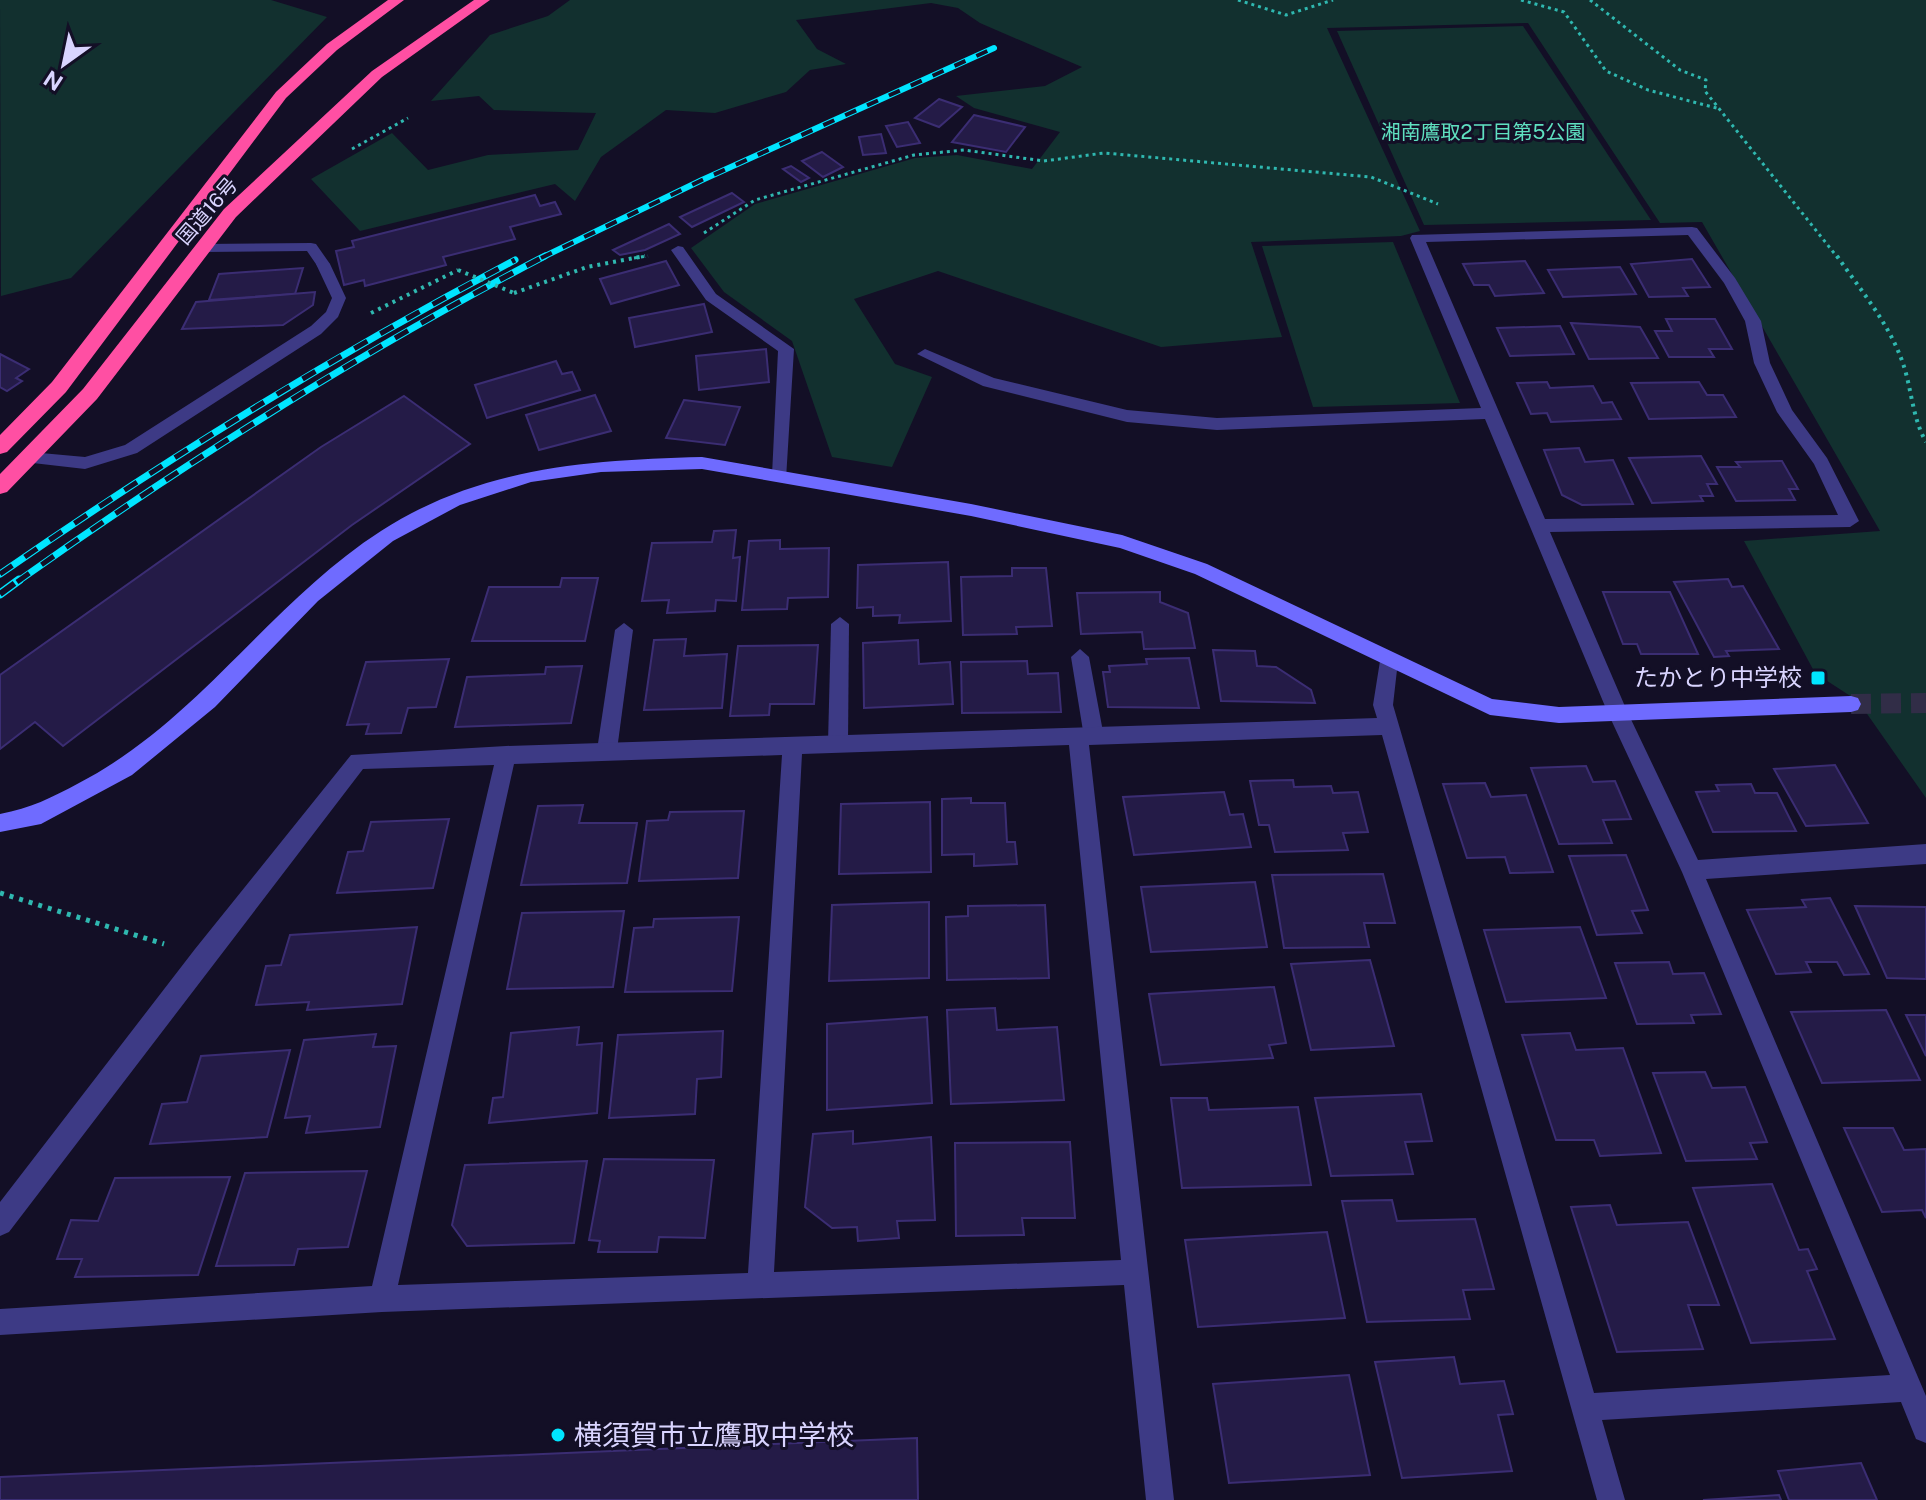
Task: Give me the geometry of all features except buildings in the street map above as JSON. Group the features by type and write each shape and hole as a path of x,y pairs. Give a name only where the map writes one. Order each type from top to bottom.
{"highway":[{"name":"国道16号","path":"0,447 59,387 281,95 332,47 397,0"},
{"name":"国道16号","path":"0,487 90,394 230,213 377,74 483,0"}],"street":[{"path":"1541,526 1850,521 1821,462 1785,412 1762,363 1753,321 1730,281 1692,231 1417,238 1488,413 1541,526 1617,711 1692,870 1926,1429"},
{"path":"30,458 85,463 131,449 290,349 333,314 339,298 311,247 204,248"},
{"path":"678,250 711,297 786,349 780,475"},
{"path":"925,354 989,382 1142,417 1217,424 1488,413"},
{"path":"0,823 34,817 125,769 208,701 312,596 387,536 454,501 530,476 601,466 702,463 780,475 1122,542 1201,569 1490,707 1559,715 1851,704"},
{"path":"838,743 840,624"},
{"path":"607,750 624,630"},
{"path":"1080,657 1160,1500"},
{"path":"1389,661 1383,705 1611,1500"},
{"path":"0,1223 203,957 358,761 607,750 1389,726"},
{"path":"760,1286 793,745"},
{"path":"382,1299 506,755"},
{"path":"1692,870 1926,854"},
{"path":"0,1322 382,1299 1136,1272"},
{"path":"1584,1407 1907,1388"}],"path":[{"path":"1238,0 1286,18 1296,17 1333,0"},
{"path":"1521,0 1564,12 1606,71 1648,90 1720,109"},
{"path":"1590,0 1680,70 1706,80 1705,91 1862,288 1905,362 1914,424 1926,442"},
{"path":"367,314 458,270 514,293 587,267 678,250 755,200 914,155 964,150 1044,161 1104,153 1371,177 1437,204 1450,205"},
{"path":"0,893 203,957"}],"green space":[{"path":"0,0 271,0 327,17 71,278 1,296"},
{"path":"570,0 1926,0 1926,798 1858,701 1815,673 1744,541 1880,531 1702,222 1660,223 1528,23 1327,28 1420,231 1401,236 1251,242 1282,337 1161,347 938,271 854,299 895,364 932,377 892,467 832,457 792,341 724,292 691,248 755,204 915,158 957,155 1032,169 1060,132 974,108 956,96 1045,86 1082,67 980,23 958,8 931,3 796,20 817,49 846,64 810,70 786,92 715,113 666,110 601,157 575,201 555,184 360,231 311,179 392,133 428,170 488,155 578,150 596,113 494,110 479,96 431,101 490,35 548,16"},
{"name":"湘南鷹取2丁目第5公園","path":"1523,26 1651,220 1424,225 1337,31"},
{"path":"1393,242 1460,403 1313,407 1262,246"}],"tunnel":[{"path":"1851,704 1926,703"}],"railway":[{"path":"544,257 702,180 994,48"},
{"path":"17,582 275,410 408,331 544,257"},
{"path":"0,574 253,409 515,260"},
{"path":"0,594 19,580"}],"place":[{"name":"たかとり中学校","path":"1818,678"},
{"name":"横須賀市立鷹取中学校","path":"558,1435"}]}
